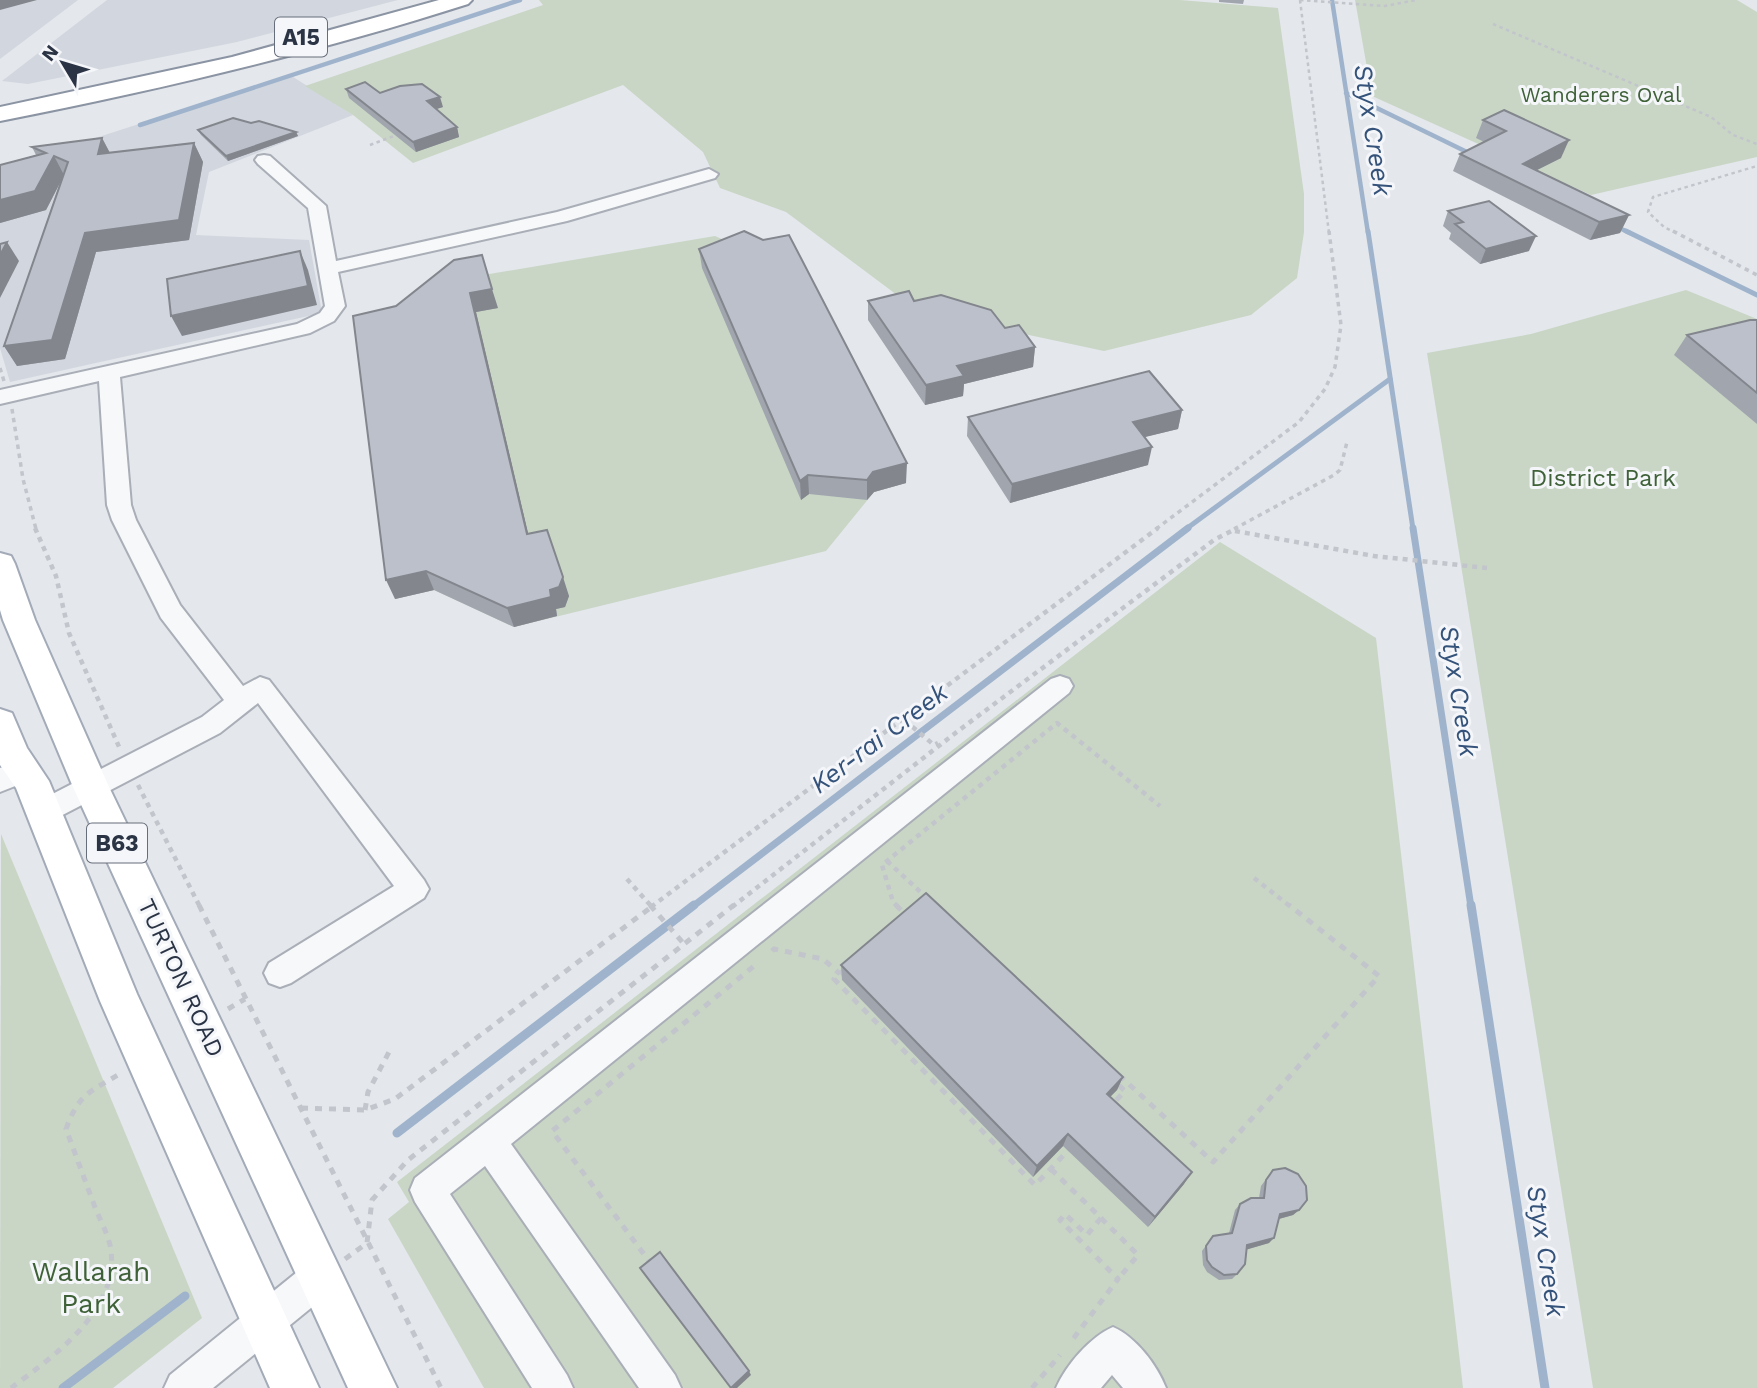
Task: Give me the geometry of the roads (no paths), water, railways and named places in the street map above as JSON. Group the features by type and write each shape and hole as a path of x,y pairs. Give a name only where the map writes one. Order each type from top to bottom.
{"highway":[{"name":"A15","path":"0,100 184,66 297,38 430,0"},
{"name":"A15","path":"0,114 190,75 323,42 461,0"}],"main road":[{"path":"0,122 76,100"},
{"name":"TURTON ROAD","path":"0,564 9,624 91,787 373,1388"},
{"name":"B63","path":"0,723 12,755 11,775 31,781 146,1059 296,1388"}],"street":[{"path":"4,396 303,329 327,317 335,306 317,206 264,160"},
{"path":"328,270 561,217 709,174"},
{"path":"109,371 118,502 124,520 170,611 240,702"},
{"path":"554,1388 427,1190 1060,686"},
{"path":"43,812 211,725 260,687 414,889 280,973"},
{"path":"488,1141 662,1388"},
{"path":"183,1388 320,1277"}],"lane":[{"path":"1074,1388 1113,1346 1147,1388"}],"waterway":[{"path":"140,125 520,0"},
{"name":"Styx Creek","path":"1332,0 1346,93"},
{"path":"1346,93 1471,154"},
{"name":"Styx Creek","path":"1346,93 1368,233"},
{"path":"1613,225 1630,233"},
{"name":"Ker-rai Creek","path":"1368,231 1413,529"},
{"path":"1626,231 1757,295"},
{"name":"Ker-rai Creek","path":"1186,529 1390,379"},
{"name":"Ker-rai Creek","path":"692,907 1188,528"},
{"name":"Styx Creek","path":"1413,528 1471,907"},
{"name":"Ker-rai Creek","path":"397,1133 694,905"},
{"name":"Styx Creek","path":"1471,905 1545,1388"},
{"name":"Ker-rai Creek","path":"63,1388 185,1296"}],"park label":[{"name":"Wanderers Oval","path":"1601,95"},
{"name":"District Park","path":"1603,478"},
{"name":"Wallarah Park","path":"91,1287"}]}
